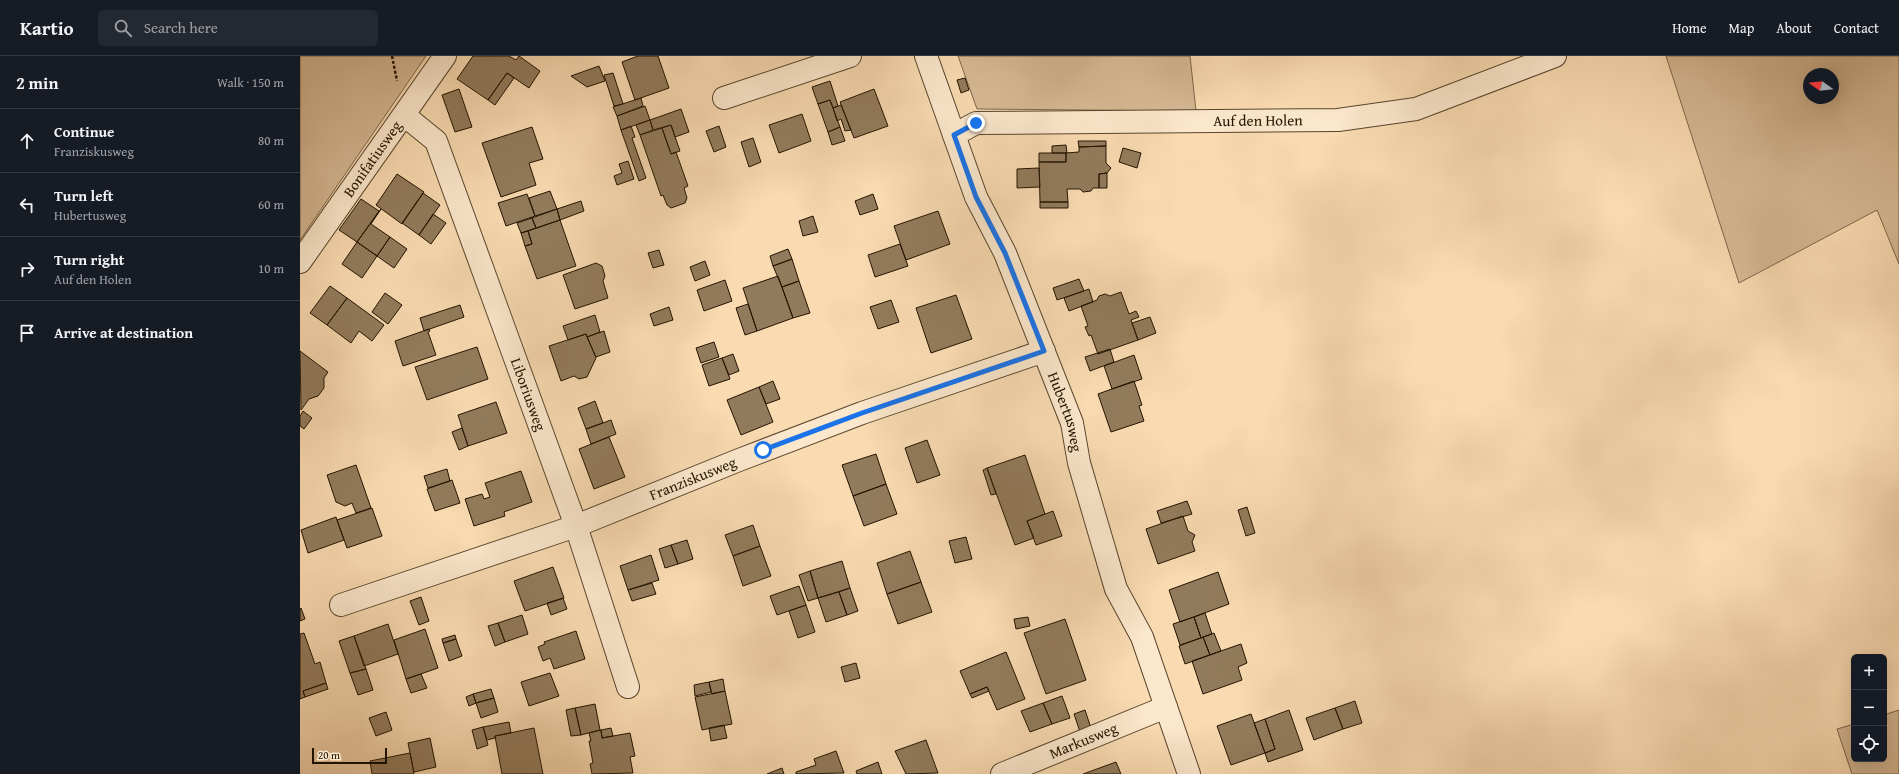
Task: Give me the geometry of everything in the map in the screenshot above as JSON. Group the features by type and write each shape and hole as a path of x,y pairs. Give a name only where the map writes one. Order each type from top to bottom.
{"street":[{"name":"Bonifatiusweg","path":"300,262 445,56"},
{"path":"724,98 850,56"},
{"name":"Hubertusweg","path":"926,56 976,197 1005,253 1072,423 1079,463 1116,589 1142,637 1189,774"},
{"name":"Auf den Holen","path":"954,135 976,123 1338,120 1416,109 1554,56"},
{"name":"Liboriusweg","path":"404,115 436,141 576,526 628,688"},
{"name":"Franziskusweg","path":"341,605 576,526 738,460 851,417 1044,351"},
{"name":"Markusweg","path":"1002,774 1166,707"}],"shaded area":[{"path":"300,56 426,56 300,240"},
{"path":"958,56 1190,56 1196,111 977,109"},
{"path":"1666,56 1899,56 1899,264 1877,210 1739,283"},
{"path":"1899,710 1899,774 1852,774 1837,729 1851,725 1851,762 1887,762 1887,714"}],"building":[{"path":"473,56 509,56 516,60 519,56 540,71 529,88 507,73 488,100 457,79"},
{"path":"638,56 658,56 669,88 635,100 622,62"},
{"path":"599,66 605,81 587,87 571,76"},
{"path":"507,73 514,78 495,105 488,100"},
{"path":"613,73 623,104 614,106 604,75"},
{"path":"965,78 969,90 961,93 957,80"},
{"path":"830,81 838,106 833,108 830,100 818,104 812,87"},
{"path":"459,89 472,127 455,132 442,95"},
{"path":"874,89 888,126 854,138 840,102"},
{"path":"641,98 643,106 617,116 613,107"},
{"path":"830,100 840,127 828,132 818,104"},
{"path":"841,105 851,130 845,131 841,119 837,121 833,108"},
{"path":"645,106 650,120 621,130 617,116"},
{"path":"681,109 689,132 675,137 671,125 653,130 650,120"},
{"path":"802,114 811,141 779,153 769,125"},
{"path":"650,120 653,130 640,135 636,125"},
{"path":"671,125 680,151 671,154 662,128"},
{"path":"631,126 635,137 632,138 646,178 639,181 621,130"},
{"path":"719,126 726,147 714,152 706,131"},
{"path":"532,127 543,159 529,163 536,185 501,197 482,143"},
{"path":"840,127 845,141 832,145 828,132"},
{"path":"662,128 671,154 676,152 688,186 684,188 687,198 685,203 671,208 667,205 663,195 661,196 640,135"},
{"path":"753,138 761,162 749,167 741,142"},
{"path":"1078,141 1106,141 1106,146 1079,147"},
{"path":"1066,145 1067,153 1052,153 1052,146"},
{"path":"1106,146 1106,163 1111,168 1107,173 1099,174 1099,188 1093,188 1091,191 1083,192 1080,189 1067,189 1068,202 1040,202 1039,162 1066,162 1066,153 1079,152 1079,147"},
{"path":"1123,148 1141,153 1137,168 1119,162"},
{"path":"1039,153 1066,153 1066,162 1039,162"},
{"path":"628,161 634,179 617,185 614,176 622,173 619,164"},
{"path":"1039,168 1040,187 1017,188 1017,169"},
{"path":"1107,173 1107,188 1099,188 1099,174"},
{"path":"397,174 424,192 402,224 376,205"},
{"path":"550,191 557,209 535,216 529,198"},
{"path":"423,193 440,205 419,235 402,223"},
{"path":"527,194 535,216 506,226 498,203"},
{"path":"873,194 878,209 860,215 855,201"},
{"path":"361,199 379,211 357,242 339,230"},
{"path":"581,201 584,211 560,220 557,209"},
{"path":"1040,202 1068,202 1068,208 1040,208"},
{"path":"381,209 371,224 390,237 377,256 357,242"},
{"path":"557,209 560,220 536,228 532,218"},
{"path":"938,211 950,244 906,260 894,226"},
{"path":"433,214 446,223 431,244 419,235"},
{"path":"813,216 818,232 803,236 799,221"},
{"path":"532,218 536,228 521,233 517,223"},
{"path":"560,220 576,266 537,279 525,246 532,244 528,231"},
{"path":"528,231 532,244 525,246 521,233"},
{"path":"390,237 407,249 394,268 377,256"},
{"path":"357,242 377,256 362,278 342,264"},
{"path":"900,244 908,266 875,277 868,255"},
{"path":"788,249 792,259 773,266 770,256"},
{"path":"659,250 664,265 653,268 648,253"},
{"path":"792,259 799,281 782,287 773,266"},
{"path":"705,261 710,275 695,281 690,267"},
{"path":"596,263 602,266 605,276 603,281 608,298 575,309 563,275"},
{"path":"778,276 793,318 757,331 743,288"},
{"path":"1079,279 1084,291 1057,300 1053,288"},
{"path":"725,280 732,301 704,311 697,290"},
{"path":"799,281 810,313 793,318 782,287"},
{"path":"330,286 347,298 327,325 310,313"},
{"path":"1089,289 1093,302 1069,311 1064,298"},
{"path":"1121,292 1129,314 1136,311 1139,317 1131,320 1138,340 1098,354 1091,335 1089,336 1085,327 1088,326 1081,306 1097,300 1099,296 1105,294 1110,296"},
{"path":"385,293 402,305 388,324 372,312"},
{"path":"956,295 972,339 931,353 916,308"},
{"path":"347,298 384,325 372,341 359,331 351,343 327,325"},
{"path":"891,300 899,322 878,329 870,307"},
{"path":"748,304 757,331 745,335 736,308"},
{"path":"460,305 464,317 424,331 420,318"},
{"path":"669,307 673,320 654,326 650,314"},
{"path":"595,315 600,332 587,337 586,334 568,340 563,326"},
{"path":"1150,317 1156,333 1138,340 1132,323"},
{"path":"429,329 430,331 428,332 436,355 403,366 395,341"},
{"path":"604,331 610,352 596,357 587,337"},
{"path":"586,334 596,358 587,377 579,379 574,376 561,381 549,346"},
{"path":"714,342 719,357 701,363 696,348"},
{"path":"477,347 488,379 427,400 415,367"},
{"path":"1110,349 1114,362 1090,371 1085,357"},
{"path":"300,351 328,372 324,378 324,388 318,396 309,399 301,410"},
{"path":"733,354 739,371 729,375 722,358"},
{"path":"1134,355 1142,379 1112,389 1104,366"},
{"path":"722,358 730,379 709,386 702,365"},
{"path":"773,381 780,399 766,404 759,387"},
{"path":"1134,381 1142,405 1139,406 1144,421 1111,432 1098,394"},
{"path":"759,387 773,422 741,435 727,400"},
{"path":"595,401 603,423 586,429 578,408"},
{"path":"496,402 507,433 468,446 458,415"},
{"path":"303,411 312,418 304,429 300,426 300,416"},
{"path":"611,420 616,434 591,444 586,429"},
{"path":"462,428 468,446 459,450 452,432"},
{"path":"609,437 625,477 594,489 579,449"},
{"path":"927,440 940,475 917,483 905,448"},
{"path":"876,454 886,484 853,496 842,465"},
{"path":"1025,455 1045,514 1027,521 1034,538 1015,545 987,468"},
{"path":"356,465 371,508 356,513 352,503 345,506 336,502 327,475"},
{"path":"987,468 996,494 991,495 983,470"},
{"path":"447,469 450,481 428,488 424,476"},
{"path":"521,471 532,502 504,512 505,516 474,526 465,499 482,494 484,499 490,497 485,483"},
{"path":"452,480 460,503 435,511 427,489"},
{"path":"886,484 897,514 864,526 853,496"},
{"path":"1187,501 1192,514 1161,523 1157,511"},
{"path":"1247,507 1255,533 1246,536 1238,510"},
{"path":"372,508 382,536 347,548 337,520"},
{"path":"1053,511 1062,536 1036,545 1027,521"},
{"path":"1183,516 1188,531 1195,535 1192,542 1195,551 1158,564 1146,529"},
{"path":"336,517 344,540 308,553 301,530"},
{"path":"753,525 760,546 733,556 725,535"},
{"path":"966,537 972,559 955,563 949,541"},
{"path":"687,540 693,559 678,564 671,545"},
{"path":"671,545 678,564 665,568 659,549"},
{"path":"760,546 771,576 743,586 733,556"},
{"path":"910,551 921,582 887,594 877,563"},
{"path":"651,555 659,580 628,590 620,566"},
{"path":"842,561 850,588 818,598 810,571"},
{"path":"553,567 564,598 525,611 514,581"},
{"path":"810,571 818,598 808,601 799,575"},
{"path":"1218,572 1229,604 1180,622 1169,590"},
{"path":"921,582 932,612 898,624 887,594"},
{"path":"652,583 656,594 632,601 628,590"},
{"path":"799,586 806,605 777,615 770,596"},
{"path":"850,588 858,611 847,615 839,592"},
{"path":"839,592 847,615 826,622 818,598"},
{"path":"421,597 429,621 419,625 410,601"},
{"path":"563,598 567,609 551,615 547,603"},
{"path":"806,605 815,632 798,638 789,611"},
{"path":"301,608 305,619 300,621 300,609"},
{"path":"1205,613 1212,634 1201,638 1194,617"},
{"path":"522,615 528,634 505,642 498,623"},
{"path":"1028,617 1030,626 1016,629 1014,619"},
{"path":"1194,617 1201,638 1180,645 1173,624"},
{"path":"1065,619 1086,680 1046,694 1024,633"},
{"path":"498,623 505,642 495,646 488,626"},
{"path":"388,624 398,654 364,666 354,636"},
{"path":"425,629 438,668 406,679 394,640"},
{"path":"576,631 585,659 554,669 550,658 543,661 538,647 545,644 544,642"},
{"path":"304,633 315,664 320,662 326,683 303,691 305,697 300,699 300,634"},
{"path":"1214,633 1221,651 1210,655 1203,637"},
{"path":"455,635 456,639 443,643 442,639"},
{"path":"354,636 366,669 350,673 339,641"},
{"path":"1203,637 1210,655 1185,664 1179,646"},
{"path":"456,639 462,656 449,661 443,643"},
{"path":"1241,644 1247,663 1238,667 1242,680 1203,694 1192,661"},
{"path":"1006,652 1025,699 997,710 987,687 970,694 960,671"},
{"path":"856,663 860,678 845,682 841,667"},
{"path":"366,669 373,690 358,695 350,673"},
{"path":"550,673 559,696 529,706 521,682"},
{"path":"421,674 427,688 411,693 406,679"},
{"path":"723,679 725,691 712,694 709,682"},
{"path":"709,682 711,692 695,696 694,685"},
{"path":"326,683 328,689 305,697 303,691"},
{"path":"987,687 989,691 972,698 970,694"},
{"path":"491,689 494,698 476,703 473,694"},
{"path":"725,691 732,724 702,730 695,697"},
{"path":"473,694 476,703 469,706 466,697"},
{"path":"1062,696 1070,718 1052,724 1043,703"},
{"path":"494,698 498,712 481,718 476,703"},
{"path":"1355,701 1362,723 1343,729 1335,708"},
{"path":"1043,703 1052,724 1030,732 1021,711"},
{"path":"595,704 600,730 581,735 575,708"},
{"path":"575,708 581,735 571,736 566,710"},
{"path":"1335,708 1343,729 1314,740 1306,718"},
{"path":"1085,710 1091,728 1080,732 1074,714"},
{"path":"1289,710 1303,750 1268,762 1265,753 1275,749 1265,719"},
{"path":"386,712 392,730 376,736 369,718"},
{"path":"1251,714 1265,753 1231,765 1217,726"},
{"path":"1265,719 1275,749 1265,753 1254,723"},
{"path":"509,722 511,733 495,736 495,738 487,740 483,727"},
{"path":"724,725 727,738 711,741 709,728"},
{"path":"483,727 488,745 477,749 472,730"},
{"path":"534,728 543,774 502,774 495,736"},
{"path":"611,728 613,736 602,738 601,730"},
{"path":"601,730 602,738 630,733 635,756 630,757 633,773 592,774 590,764 593,763 589,733"},
{"path":"430,738 436,767 414,772 408,743"},
{"path":"926,740 938,773 906,774 895,751"},
{"path":"836,751 844,773 796,774 796,772 816,765 814,759"},
{"path":"410,753 414,774 372,774 370,761"},
{"path":"878,762 882,774 857,774 856,771"},
{"path":"1116,762 1121,774 1083,774"},
{"path":"782,768 784,774 767,774"}],"route":[{"path":"763,450 862,413 1044,351 1005,253 976,197 954,135 976,123"}]}
